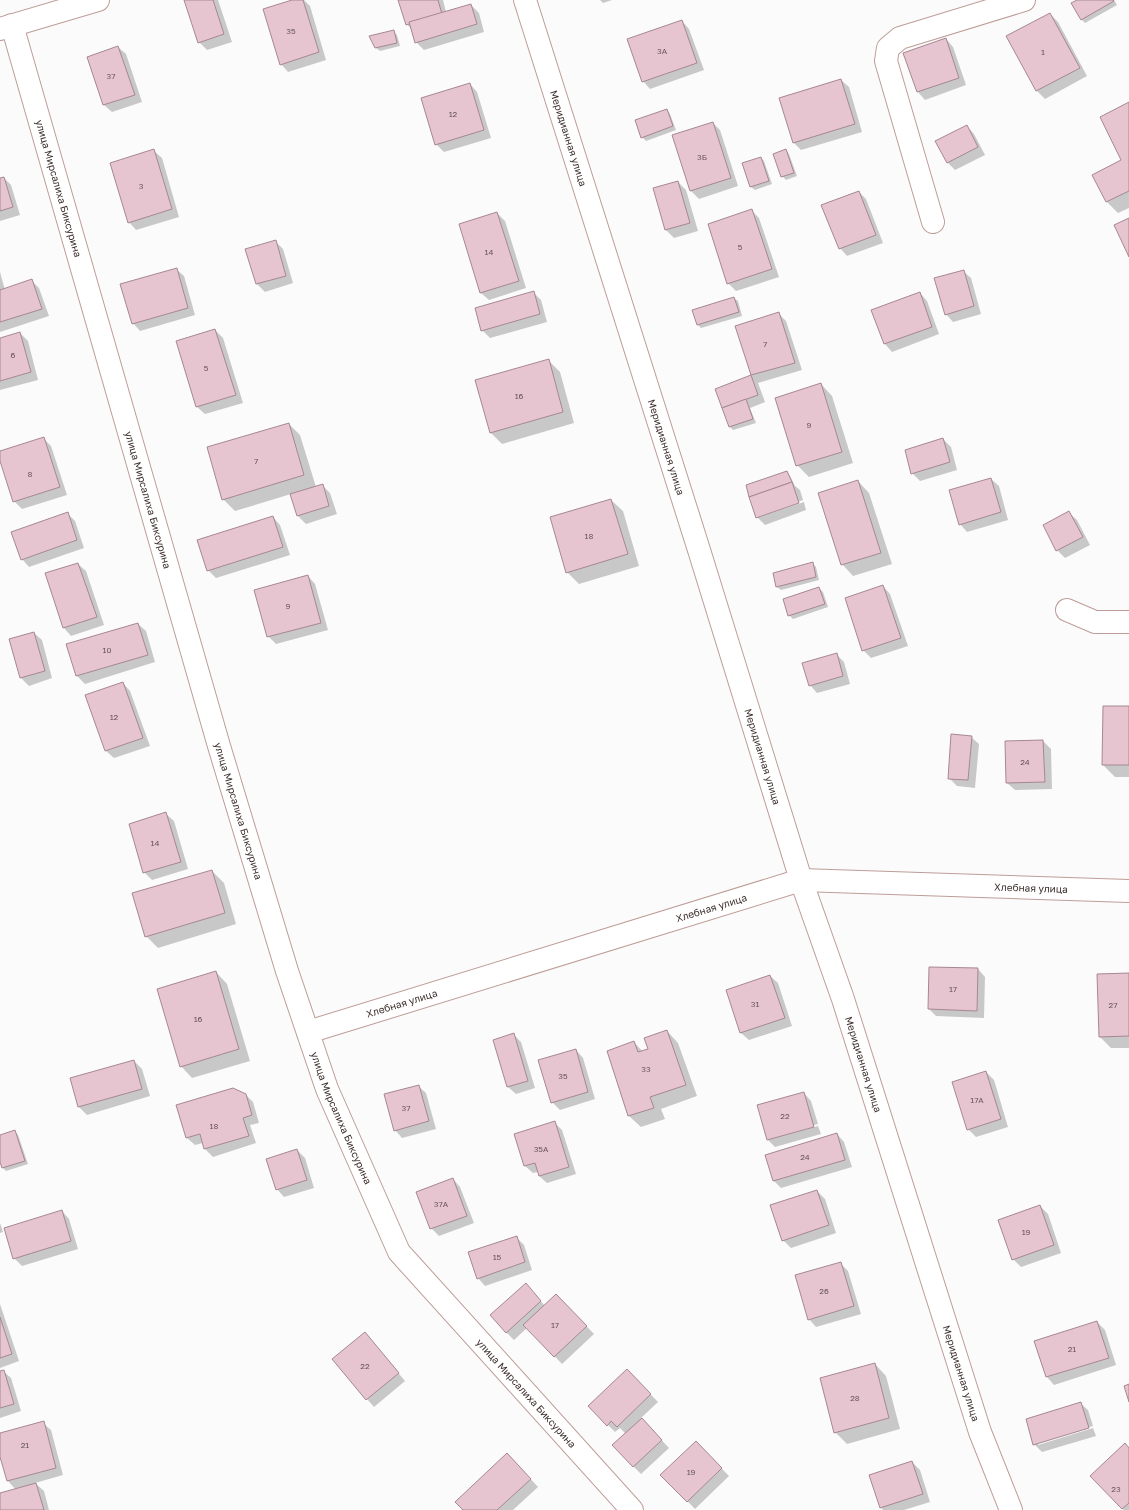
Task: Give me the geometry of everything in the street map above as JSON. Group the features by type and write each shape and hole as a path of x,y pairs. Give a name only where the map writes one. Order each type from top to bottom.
{"street":[{"path":"6,27 98,0"},
{"name":"Меридианная улица","path":"525,0 697,542 801,880 843,999 980,1432 1011,1510"},
{"path":"933,222 886,61 888,48 900,38 1024,0"},
{"name":"улица Мирсалиха Биксурина","path":"6,27 221,754 287,971 327,1089 399,1252 632,1510"},
{"path":"1067,610 1094,622 1129,622"},
{"name":"Хлебная улица","path":"308,1032 801,880 1129,891"}],"building":[{"path":"184,0 213,0 224,34 198,43"},
{"path":"292,0 303,0 319,52 280,65 263,9"},
{"path":"398,0 438,0 442,14 406,25"},
{"path":"1077,0 1114,1 1081,20 1071,3"},
{"path":"471,4 477,24 415,43 409,22"},
{"path":"1050,13 1080,68 1036,91 1006,36"},
{"path":"682,20 697,63 642,82 627,39"},
{"path":"394,30 397,43 375,48 369,36"},
{"path":"946,38 959,78 917,92 903,53"},
{"path":"118,46 135,95 103,105 87,57"},
{"path":"841,79 855,124 793,143 779,98"},
{"path":"470,83 484,130 435,145 421,98"},
{"path":"1129,102 1129,191 1106,202 1092,175 1121,160 1100,117"},
{"path":"667,109 673,126 641,138 635,120"},
{"path":"713,122 731,178 690,191 672,135"},
{"path":"967,125 978,147 947,163 935,141"},
{"path":"154,149 172,209 128,223 110,163"},
{"path":"786,149 794,173 781,177 773,154"},
{"path":"761,157 769,181 750,187 742,163"},
{"path":"4,177 13,207 0,211 0,178"},
{"path":"678,181 690,223 665,230 653,188"},
{"path":"859,191 876,235 839,249 821,205"},
{"path":"752,209 772,269 727,284 708,224"},
{"path":"497,212 519,281 480,293 459,224"},
{"path":"1129,218 1129,257 1114,225"},
{"path":"276,240 286,276 256,284 245,249"},
{"path":"177,268 188,308 132,324 120,284"},
{"path":"964,270 974,306 945,315 934,278"},
{"path":"32,279 42,309 0,322 0,290"},
{"path":"534,291 540,314 481,331 475,308"},
{"path":"920,292 932,327 884,344 871,310"},
{"path":"734,297 739,312 697,325 692,310"},
{"path":"779,312 795,363 751,375 735,326"},
{"path":"215,329 236,395 196,407 176,341"},
{"path":"20,332 31,372 0,381 0,338"},
{"path":"549,359 563,412 490,433 475,380"},
{"path":"751,375 758,395 722,408 715,389"},
{"path":"821,383 842,452 796,466 775,398"},
{"path":"746,399 753,419 729,427 722,408"},
{"path":"289,423 304,475 222,500 207,447"},
{"path":"44,437 60,487 13,502 0,461 0,451"},
{"path":"943,438 950,462 911,474 905,450"},
{"path":"787,471 792,482 749,497 746,485"},
{"path":"991,478 1001,512 959,525 949,490"},
{"path":"858,480 881,553 841,565 818,493"},
{"path":"792,482 799,503 756,518 749,497"},
{"path":"323,484 329,506 297,516 290,494"},
{"path":"611,499 628,554 566,573 550,517"},
{"path":"1069,511 1083,537 1056,551 1043,525"},
{"path":"68,512 77,540 21,560 11,532"},
{"path":"273,516 283,547 207,571 197,540"},
{"path":"813,562 816,577 776,587 773,573"},
{"path":"78,563 97,617 63,628 45,573"},
{"path":"308,575 321,623 267,637 254,590"},
{"path":"883,585 901,638 862,651 845,598"},
{"path":"819,587 825,604 788,616 783,599"},
{"path":"138,623 148,655 76,676 66,644"},
{"path":"34,632 45,671 20,678 9,639"},
{"path":"837,653 843,676 809,686 802,663"},
{"path":"123,682 143,738 105,751 85,695"},
{"path":"1103,706 1129,706 1129,765 1102,765"},
{"path":"951,734 972,736 968,780 948,779"},
{"path":"1043,740 1045,782 1006,783 1005,741"},
{"path":"166,812 181,862 143,873 129,824"},
{"path":"212,870 225,913 145,937 132,893"},
{"path":"929,967 978,968 977,1011 928,1009"},
{"path":"216,971 239,1049 180,1067 157,989"},
{"path":"1129,973 1129,1036 1099,1037 1097,974"},
{"path":"770,975 785,1018 740,1033 726,990"},
{"path":"667,1030 686,1085 650,1097 654,1108 628,1116 607,1051 634,1041 638,1052 648,1049 644,1038"},
{"path":"514,1033 528,1081 507,1087 493,1040"},
{"path":"576,1049 588,1092 551,1103 538,1060"},
{"path":"134,1060 142,1089 78,1107 70,1078"},
{"path":"986,1071 1001,1119 967,1130 952,1082"},
{"path":"419,1085 429,1121 394,1131 384,1094"},
{"path":"233,1088 246,1094 252,1115 243,1118 249,1136 204,1149 200,1134 186,1138 176,1105"},
{"path":"804,1092 814,1127 767,1140 757,1105"},
{"path":"555,1121 569,1167 539,1176 535,1163 524,1166 514,1134"},
{"path":"15,1130 25,1161 2,1168 0,1162 0,1135"},
{"path":"837,1133 845,1160 773,1181 765,1155"},
{"path":"297,1149 307,1180 276,1190 266,1159"},
{"path":"453,1178 467,1216 430,1229 416,1192"},
{"path":"817,1190 829,1225 782,1241 770,1205"},
{"path":"1040,1205 1054,1245 1012,1260 998,1220"},
{"path":"62,1210 71,1241 13,1259 4,1228"},
{"path":"517,1236 525,1262 477,1279 468,1252"},
{"path":"841,1262 854,1306 808,1320 795,1275"},
{"path":"526,1283 541,1301 506,1333 490,1315"},
{"path":"556,1294 587,1326 554,1357 523,1325"},
{"path":"0,1317 12,1354 0,1358"},
{"path":"1097,1321 1109,1358 1046,1377 1034,1341"},
{"path":"365,1332 399,1373 366,1400 332,1359"},
{"path":"875,1363 889,1418 834,1433 820,1378"},
{"path":"627,1369 651,1394 617,1427 611,1421 607,1426 588,1406"},
{"path":"4,1370 14,1404 0,1408 0,1371"},
{"path":"1129,1384 1129,1402 1124,1386"},
{"path":"1081,1402 1089,1428 1033,1445 1026,1419"},
{"path":"642,1418 662,1440 633,1467 612,1445"},
{"path":"44,1421 56,1468 7,1481 0,1457 0,1433"},
{"path":"696,1441 722,1468 687,1502 660,1475"},
{"path":"1125,1443 1129,1448 1129,1503 1122,1509 1090,1476"},
{"path":"507,1453 531,1479 497,1510 463,1510 455,1502"},
{"path":"912,1461 923,1494 880,1508 869,1475"},
{"path":"36,1483 44,1510 0,1510 0,1493"}]}
